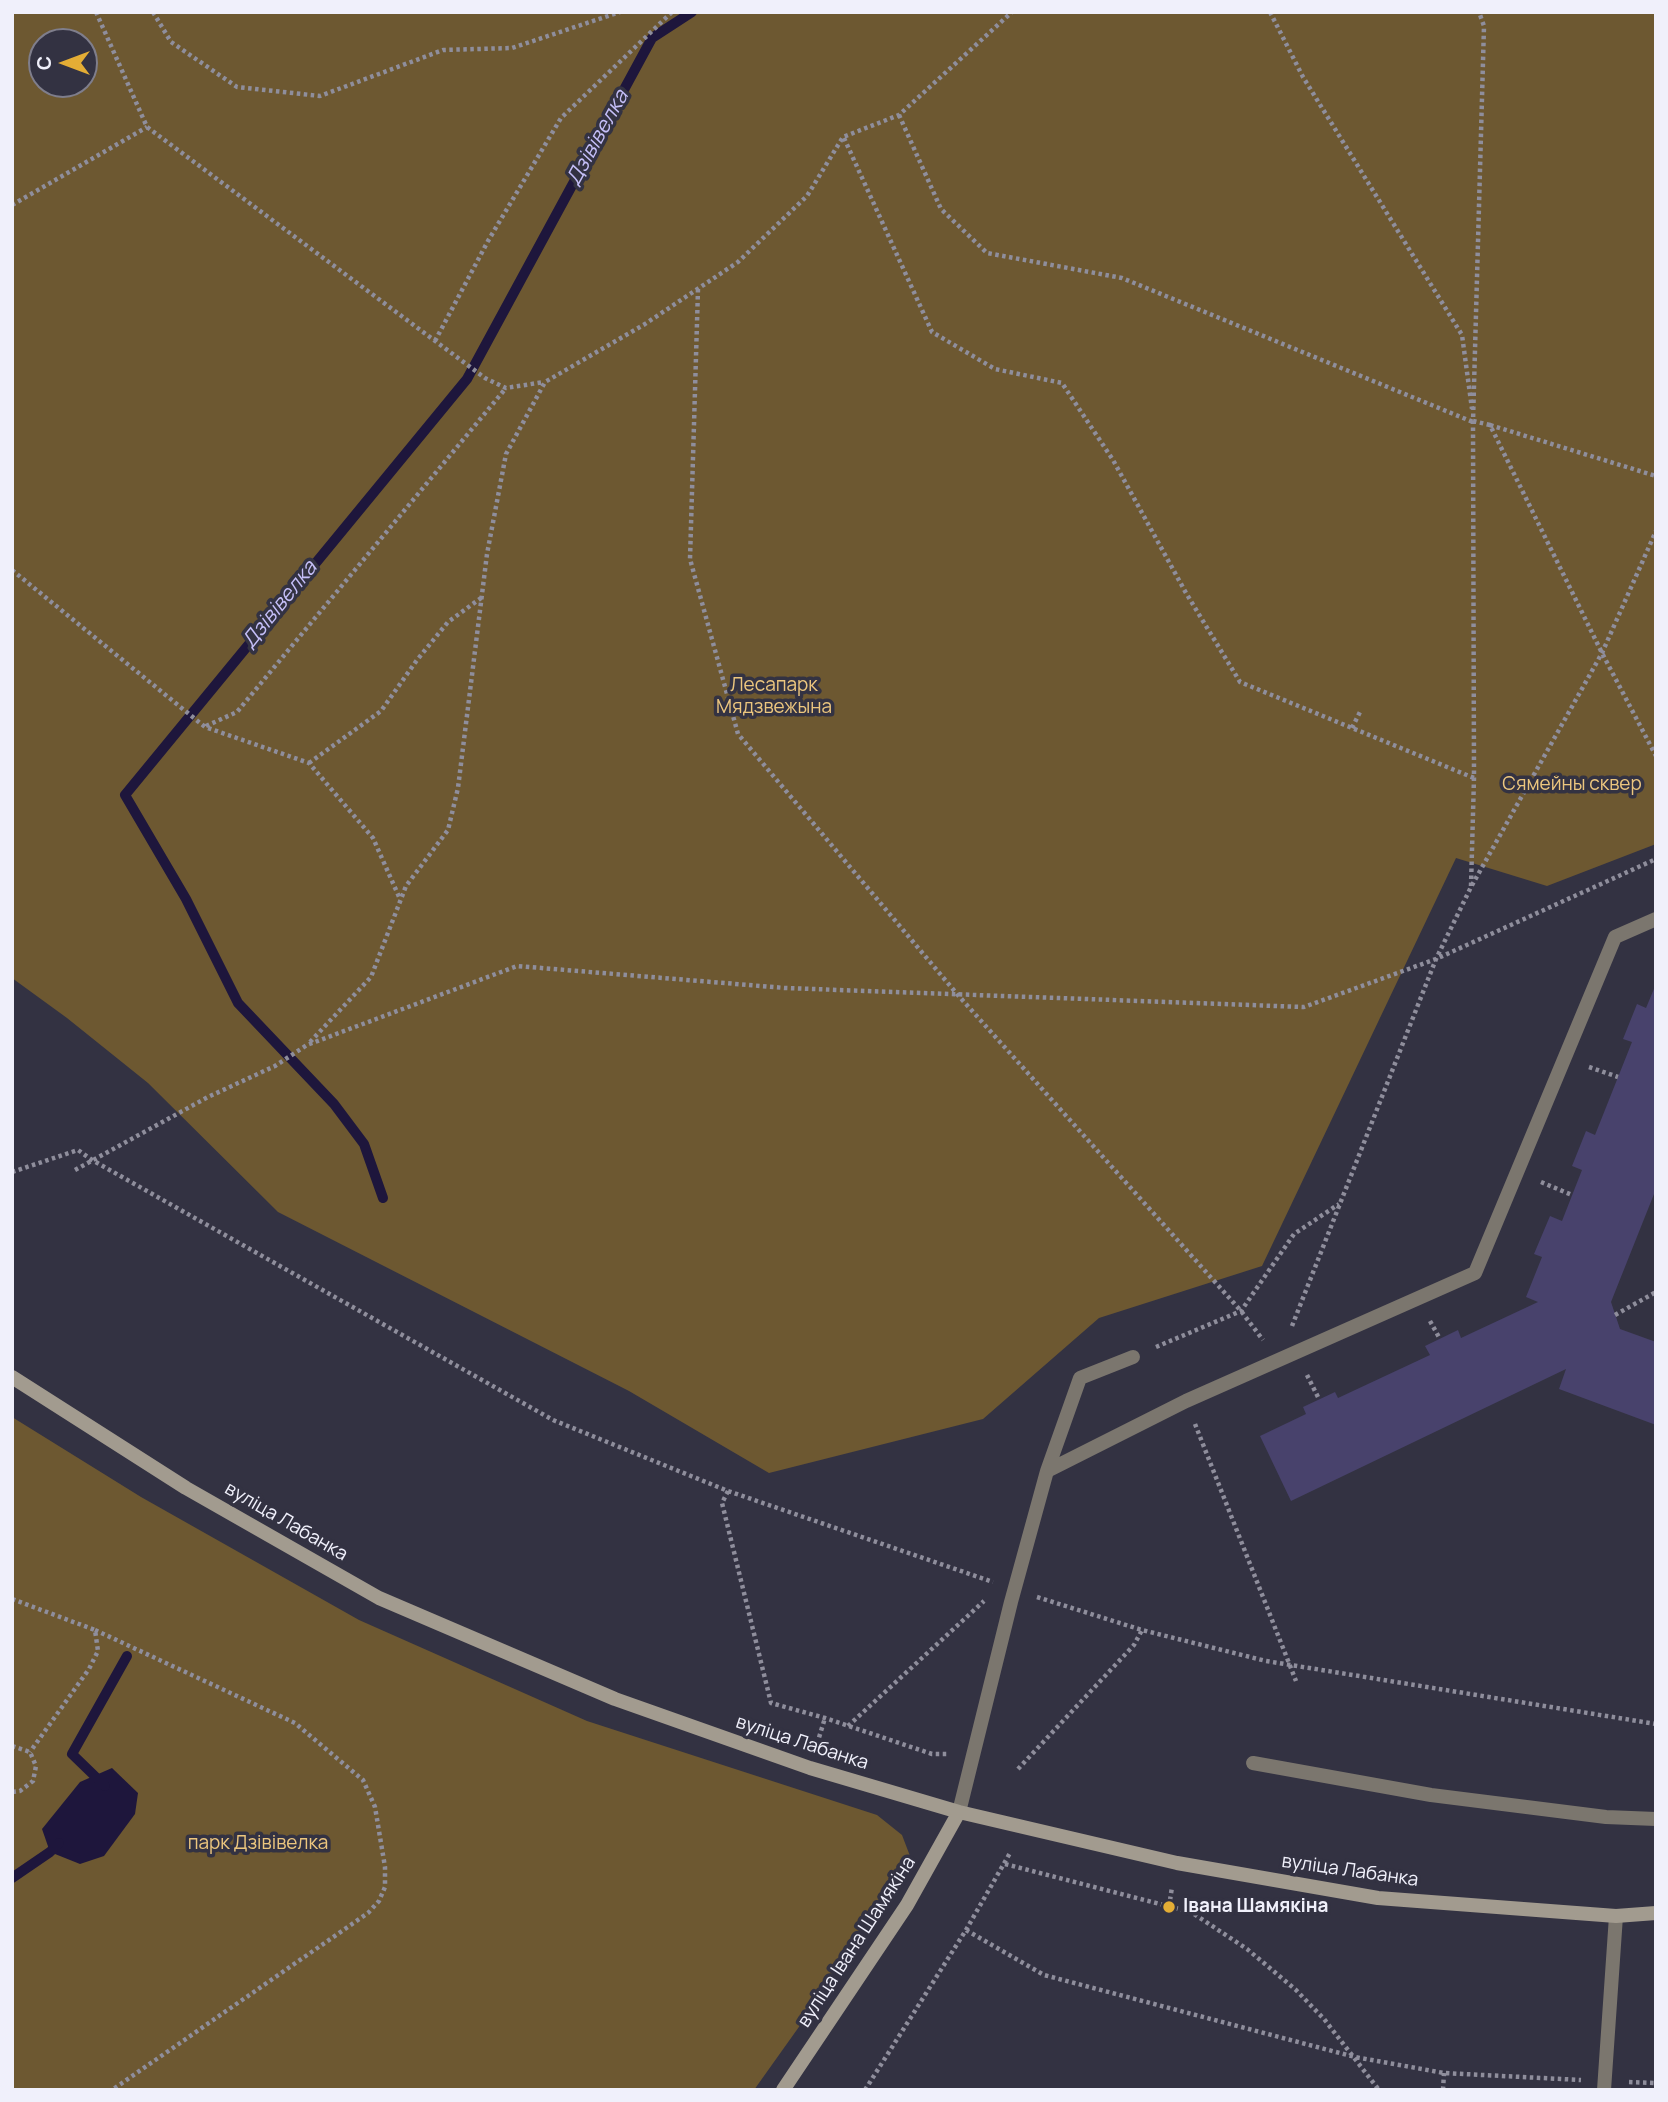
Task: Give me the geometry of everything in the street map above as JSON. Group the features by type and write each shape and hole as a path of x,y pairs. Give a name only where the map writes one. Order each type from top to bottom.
{"main road":[{"name":"вуліца Лабанка","path":"12,1377 186,1488 379,1598 615,1699 810,1768 959,1812 1177,1863 1378,1898 1616,1916 1656,1913"},
{"name":"вуліца Івана Шамякіна","path":"783,2090 907,1905 959,1812"}],"lane":[{"path":"1047,1471 1186,1401 1475,1273 1615,937 1656,919"},
{"path":"959,1812 1014,1590 1047,1471 1080,1378 1133,1357"},
{"path":"1253,1763 1431,1795 1606,1817 1656,1819"},
{"path":"1604,2085 1616,1916"}],"path":[{"path":"96,12 146,127 458,358 506,388 545,382 645,324 738,262 807,196 843,137 899,116 1012,12"},
{"path":"153,12 171,42 237,87 320,96 443,50 512,48 620,12"},
{"path":"435,341 488,241 561,118 672,12"},
{"path":"1270,12 1303,76 1462,335 1474,422"},
{"path":"1471,887 1474,778 1474,422 1485,26 1479,12"},
{"path":"899,116 941,209 987,253 1122,278 1474,422 1656,476"},
{"path":"12,205 146,127"},
{"path":"843,137 932,332 995,369 1062,383 1113,460 1186,593 1240,682 1474,778"},
{"path":"698,289 690,559 738,734 957,994 1241,1311 1279,1360"},
{"path":"307,1045 372,977 406,886 448,830 458,788 487,554 506,453 545,382"},
{"path":"205,727 237,712 506,388"},
{"path":"1490,425 1656,756"},
{"path":"1279,1360 1436,959 1471,887 1602,653 1656,531"},
{"path":"12,570 205,727 309,763 373,838 401,900"},
{"path":"309,763 381,711 448,622 481,597"},
{"path":"1352,728 1360,712"},
{"path":"75,1170 208,1097 275,1066 307,1045 517,966 785,988 1304,1007 1436,959 1656,859"},
{"path":"12,1172 78,1150 553,1420 728,1491 1014,1590 1142,1630 1266,1661 1656,1724"},
{"path":"1517,1173 1572,1195"},
{"path":"1133,1357 1241,1311 1294,1234 1340,1203"},
{"path":"1615,1315 1656,1292"},
{"path":"1186,1401 1296,1681"},
{"path":"728,1491 722,1503 771,1703 911,1748"},
{"path":"848,1726 988,1598"},
{"path":"12,1600 95,1630 295,1723 363,1780 374,1807 385,1867 385,1887 379,1901 368,1913 112,2090"},
{"path":"30,1752 89,1669 98,1651 95,1630"},
{"path":"1018,1769 1134,1644 1142,1630"},
{"path":"12,1746 30,1752 36,1766 33,1781 20,1791 12,1792"},
{"path":"865,2090 966,1930 1010,1853"},
{"path":"1005,1864 1191,1912 1225,1934 1296,1990 1324,2019 1379,2090"},
{"path":"966,1930 1044,1975 1355,2057 1444,2073 1604,2085 1656,2083"},
{"path":"1443,2090 1444,2073"}],"green space":[{"name":"Лесапарк Мядзвежына","path":"12,12 1656,12 1656,844 1547,886 1456,858 1262,1266 1099,1318 983,1419 769,1473 629,1391 278,1212 148,1083 12,978"},
{"name":"парк Дзівівелка","path":"12,1417 141,1497 359,1620 587,1721 877,1815 902,1835 910,1856 801,2024 754,2090 12,2090"}],"shaded area":[{"path":"112,1768 138,1793 135,1814 104,1856 80,1864 50,1852 42,1829 80,1782"}],"building":[{"path":"1656,984 1656,1189 1611,1302 1620,1329 1656,1342 1656,1425 1559,1389 1566,1369 1291,1501 1260,1436 1306,1414 1303,1407 1335,1392 1338,1398 1430,1355 1425,1346 1458,1330 1461,1338 1538,1302 1526,1297 1542,1257 1534,1254 1550,1216 1562,1221 1582,1170 1572,1166 1586,1131 1595,1135 1632,1042 1623,1039 1637,1004 1646,1008"}],"waterway":[{"name":"Дзівівелка","path":"383,1198 364,1144 334,1104 238,1003 186,899 125,795 467,379 652,38 692,12"},
{"name":"Дзівівелка","path":"105,1786 72,1754 127,1656"},
{"name":"Дзівівелка","path":"12,1878 59,1843"}],"place":[{"name":"Івана Шамякіна","path":"1169,1907"}],"park label":[{"name":"Сямейны сквер","path":"1572,785"}]}
